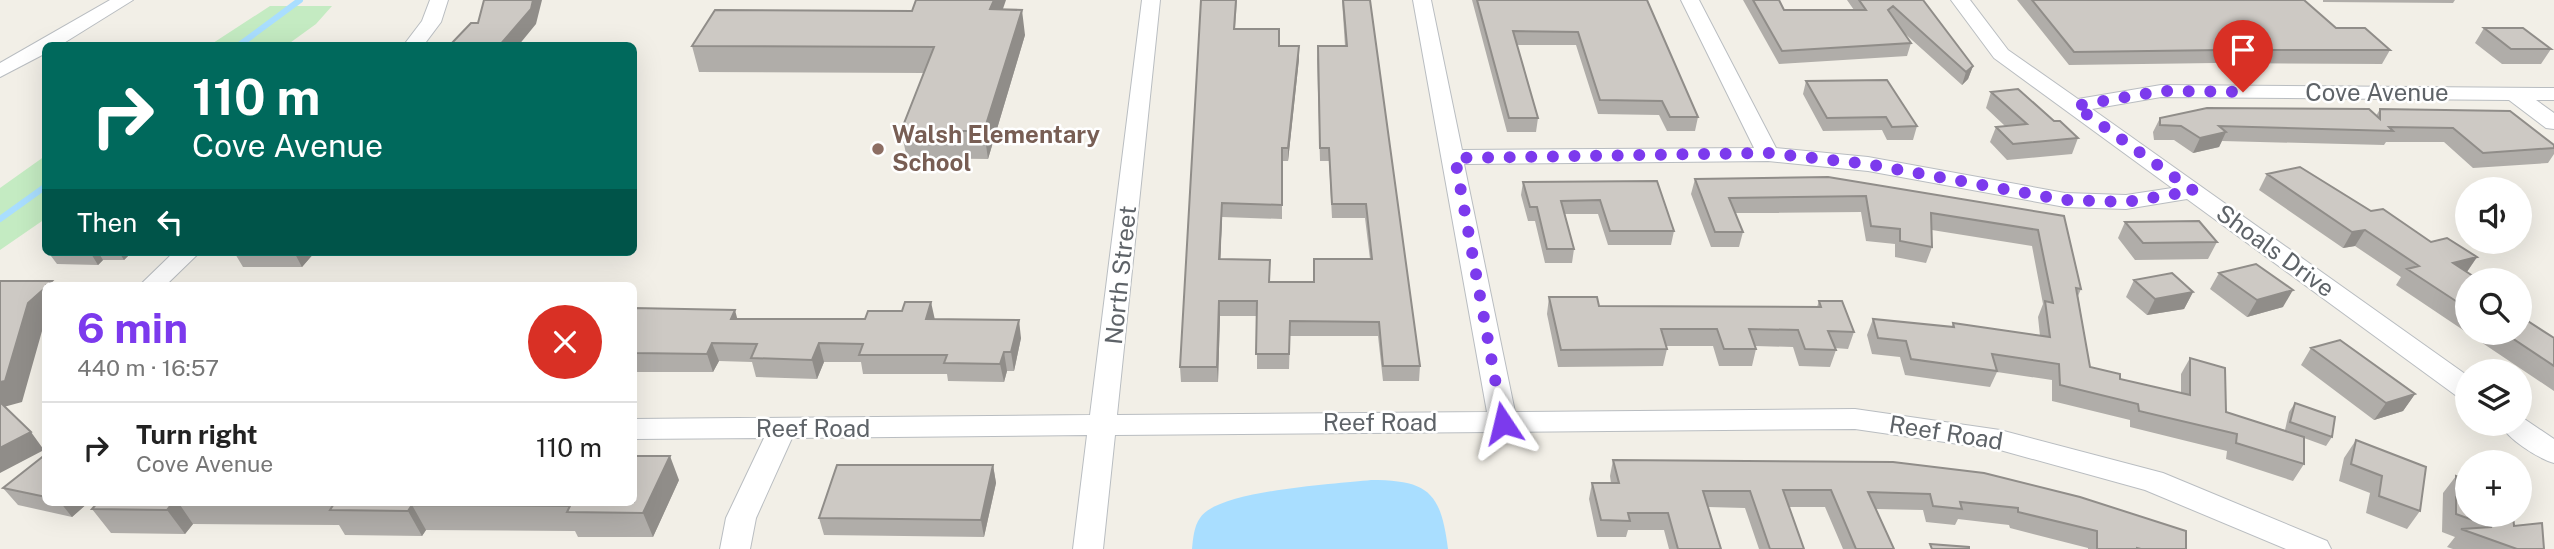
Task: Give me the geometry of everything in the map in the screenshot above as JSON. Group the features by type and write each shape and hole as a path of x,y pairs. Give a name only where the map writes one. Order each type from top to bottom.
{"street":[{"path":"51,42 124,0"},
{"path":"415,42 431,22 439,0"},
{"name":"North Street","path":"1088,549 1151,0"},
{"path":"1422,0 1455,158 1503,423"},
{"path":"1690,0 1768,153"},
{"name":"Shoals Drive","path":"1960,0 2001,54 2455,381"},
{"path":"0,71 42,47"},
{"name":"Cove Avenue","path":"2075,106 2161,91 2554,94"},
{"path":"2514,94 2554,124"},
{"path":"1455,158 1768,153 1868,164 2064,200 2126,202 2194,191"},
{"path":"155,282 184,256"},
{"name":"Reef Road","path":"637,429 1855,419 2000,440 2153,481 2316,549"},
{"path":"735,549 741,518 782,429"},
{"path":"2531,436 2554,453"}],"green space":[{"path":"270,6 332,6 316,24 291,42 215,42"},
{"path":"42,158 42,221 0,250 0,188"}],"water":[{"path":"1371,480 1407,483 1429,494 1441,515 1448,549 1192,549 1200,518 1211,508 1229,501 1306,486"}],"building":[{"path":"484,0 533,0 531,9 502,42 453,42 471,23 478,23"},
{"path":"916,0 994,0 990,9 1022,10 984,131 901,131 934,47 692,46 715,10 912,11"},
{"path":"1201,0 1236,0 1234,29 1279,29 1279,46 1299,46 1288,148 1282,148 1282,205 1222,203 1219,259 1270,260 1269,282 1314,282 1314,259 1372,259 1366,204 1332,204 1329,148 1320,148 1318,46 1347,46 1343,0 1370,0 1420,366 1383,366 1379,322 1290,321 1289,354 1256,354 1257,301 1219,301 1217,367 1180,367"},
{"path":"1477,0 1647,0 1698,117 1670,117 1662,101 1600,100 1578,32 1513,31 1538,118 1509,118"},
{"path":"1753,0 1779,0 1784,10 1866,10 1859,0 1923,0 1973,66 1966,72 1893,6 1888,10 1911,43 1782,51"},
{"path":"2032,0 2304,0 2336,28 2365,28 2390,50 2074,52"},
{"path":"2484,28 2523,28 2551,49 2511,49"},
{"path":"1887,80 1917,126 1892,127 1886,117 1827,118 1806,81"},
{"path":"2018,89 2078,138 2013,144 1996,127 2027,124 1991,92"},
{"path":"2207,108 2369,109 2380,119 2380,109 2510,111 2554,145 2554,148 2483,153 2453,128 2389,127 2393,131 2219,126 2226,132 2200,138 2181,126 2160,125 2160,118"},
{"path":"2300,167 2371,211 2383,209 2431,242 2447,238 2455,243 2455,254 2472,254 2477,257 2453,263 2461,268 2455,268 2455,300 2407,269 2419,266 2365,230 2352,232 2267,174"},
{"path":"1828,177 2064,216 2081,289 2076,288 2090,367 2120,374 2120,379 2190,395 2190,358 2225,368 2226,412 2304,437 2304,464 2236,443 2237,434 2139,411 2138,404 2060,385 2059,364 1992,354 1997,371 1911,359 1906,341 1878,338 1873,319 1954,327 1953,323 2050,337 2045,301 2053,303 2038,230 1931,213 1932,247 1900,241 1900,229 1871,226 1866,196 1729,198 1743,232 1715,232 1695,179"},
{"path":"1657,181 1674,231 1610,231 1600,200 1561,201 1574,249 1547,249 1537,207 1530,207 1523,182"},
{"path":"2199,221 2217,242 2143,243 2125,222"},
{"path":"2256,264 2293,290 2257,300 2219,273"},
{"path":"2172,273 2193,292 2155,299 2134,280"},
{"path":"0,281 52,281 42,282 42,291 28,303 5,381 0,382"},
{"path":"1549,297 1597,297 1599,306 1821,307 1819,301 1842,301 1854,332 1828,331 1836,350 1805,349 1798,330 1749,329 1756,349 1724,349 1717,329 1661,329 1667,349 1561,350"},
{"path":"905,302 931,302 926,319 1019,320 1011,352 1004,352 1000,364 944,363 947,355 859,355 863,344 819,343 812,360 751,358 757,344 712,343 707,354 637,353 637,308 735,310 731,319 865,319 868,311 902,311"},
{"path":"2532,324 2554,338 2554,366 2522,345 2532,345"},
{"path":"2340,340 2415,394 2386,403 2311,348"},
{"path":"2295,403 2335,417 2332,437 2290,422"},
{"path":"0,404 31,432 0,448"},
{"path":"2356,440 2426,467 2420,511 2379,496 2382,476 2351,464"},
{"path":"637,456 670,456 643,513 567,512 570,506 637,506"},
{"path":"42,457 42,496 3,488"},
{"path":"1613,460 1893,462 1984,473 2080,497 2186,531 2186,549 2097,549 2097,531 2018,512 2018,508 1960,502 1962,509 1933,506 1930,494 1868,492 1894,549 1856,549 1831,490 1783,490 1804,549 1770,549 1750,491 1703,491 1721,549 1678,549 1668,513 1628,513 1630,521 1601,520 1592,483 1619,483"},
{"path":"837,465 993,465 981,520 819,518"},
{"path":"95,506 170,506 167,510 92,509"},
{"path":"332,506 411,506 408,511 330,510"},
{"path":"2542,523 2544,549 2517,549 2461,529 2532,527 2532,524"},
{"path":"1930,544 1969,547 1969,549 1932,549"}],"waterway":[{"path":"243,42 300,0"},
{"path":"0,219 42,189"}],"place":[{"name":"Walsh Elementary School","path":"878,149"}],"route":[{"path":"1503,423 1455,158 1768,153 1868,164 2064,200 2126,202 2194,191 2075,106 2161,91 2243,92"}]}
